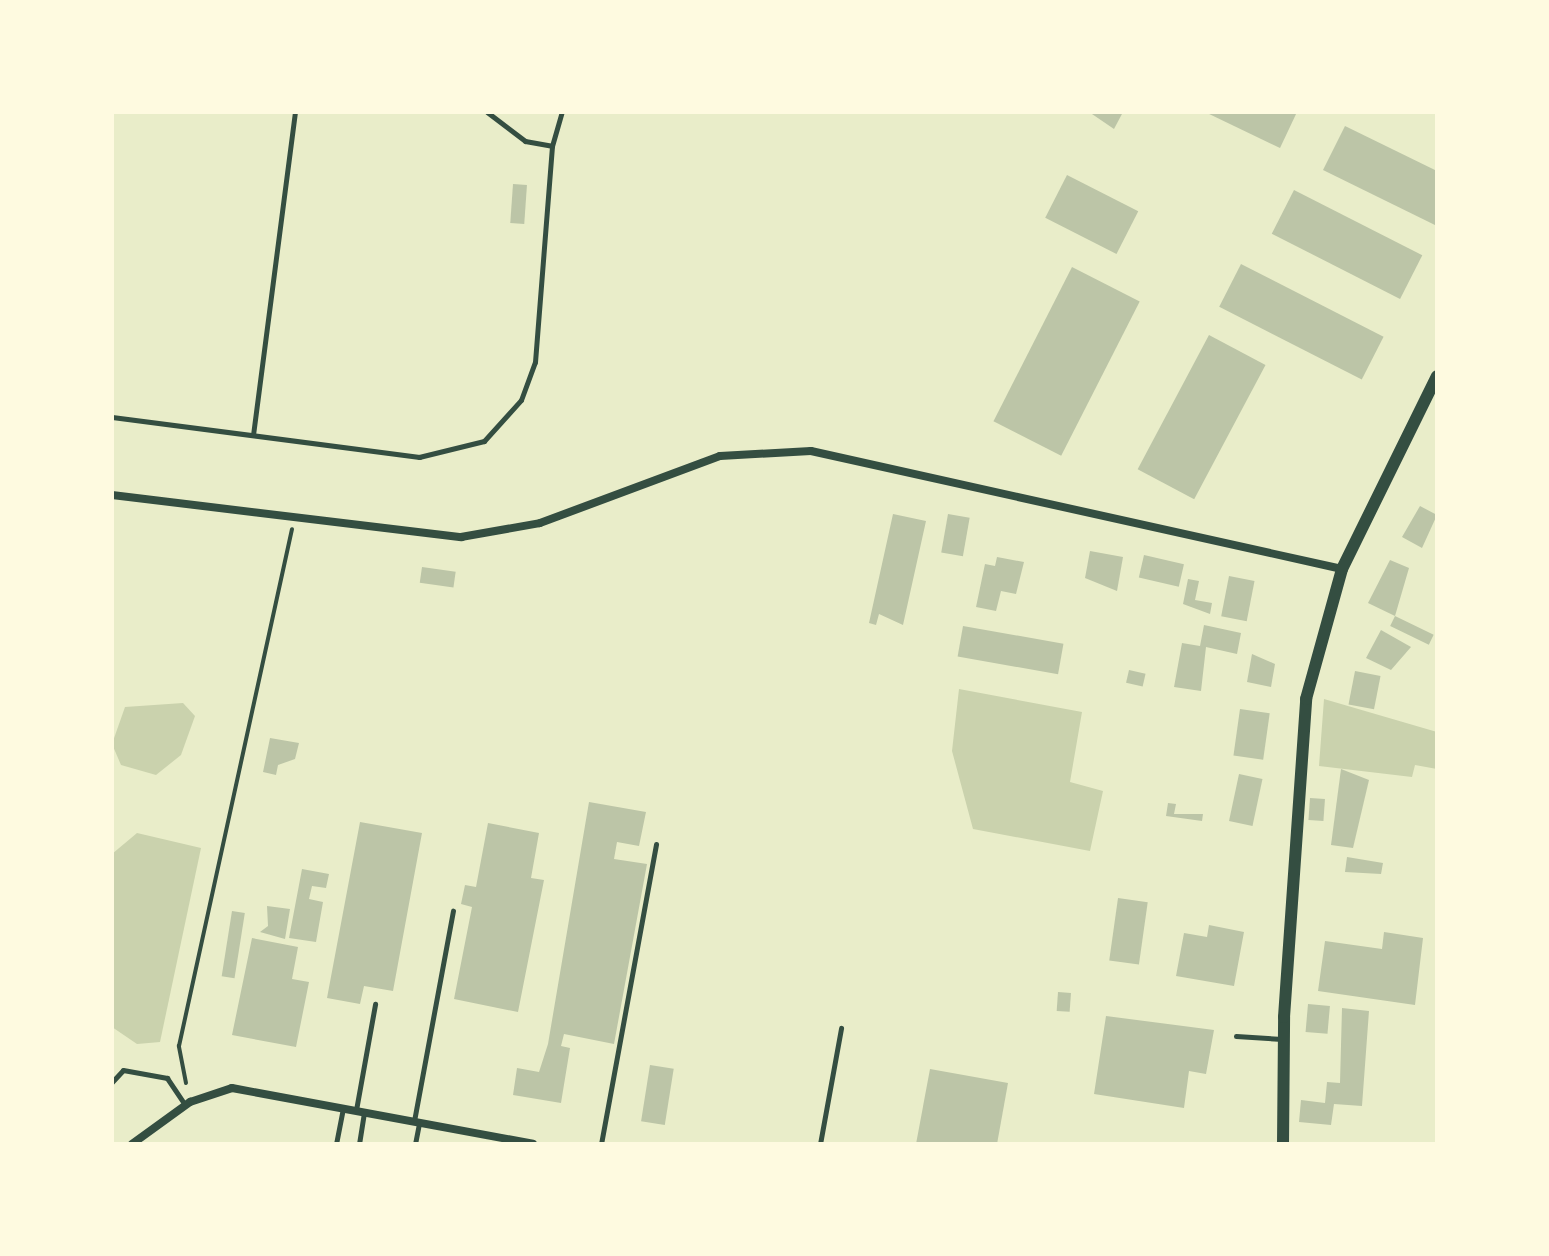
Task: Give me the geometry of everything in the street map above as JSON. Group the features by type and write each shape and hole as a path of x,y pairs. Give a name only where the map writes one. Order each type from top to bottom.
{"street":[{"path":"1283,1144 1283,1039 1306,699 1342,569 1437,376"},
{"path":"112,495 461,537 502,533 720,456 811,451 1342,569"},
{"path":"132,1144 187,1104 232,1088 533,1144"}],"lane":[{"path":"253,435 295,112"},
{"path":"487,112 525,141 552,146"},
{"path":"112,417 419,457 466,449 498,429 521,400 535,362 552,146 562,112"},
{"path":"601,1144 656,844"},
{"path":"415,1144 416,1122 453,911"},
{"path":"359,1144 360,1112 375,1004"},
{"path":"820,1144 841,1028"},
{"path":"1236,1036 1283,1039"},
{"path":"112,1082 123,1070 167,1078 187,1104"},
{"path":"336,1144 343,1109"}],"path":[{"path":"187,1104 179,1046 296,519"}],"green space":[{"path":"959,689 1082,712 1070,782 1103,791 1090,851 973,829 952,751"},
{"path":"1324,699 1437,732 1437,769 1415,765 1412,777 1319,766"},
{"path":"183,703 195,716 181,755 156,775 121,765 112,744 125,707"},
{"path":"137,833 201,848 160,1042 137,1044 112,1027 112,854"}],"building":[{"path":"1089,112 1123,112 1114,129"},
{"path":"1205,112 1297,112 1280,148"},
{"path":"1345,126 1437,171 1437,226 1323,170"},
{"path":"1067,175 1138,211 1116,254 1045,218"},
{"path":"513,184 527,185 524,224 510,223"},
{"path":"1294,190 1422,255 1400,299 1272,234"},
{"path":"1241,264 1384,337 1362,379 1219,307"},
{"path":"1072,267 1140,302 1061,456 993,421"},
{"path":"1209,335 1266,365 1194,499 1138,469"},
{"path":"1420,506 1437,515 1422,548 1402,537"},
{"path":"893,514 926,521 903,625 879,614 876,625 869,623"},
{"path":"948,514 970,518 963,556 941,552"},
{"path":"1090,551 1123,557 1117,591 1085,578"},
{"path":"1144,555 1184,564 1179,587 1139,577"},
{"path":"997,557 1024,562 1016,594 1001,591 996,611 976,607 985,564 995,566"},
{"path":"1390,560 1409,568 1395,616 1368,603"},
{"path":"422,567 456,572 453,588 420,583"},
{"path":"1229,576 1255,581 1247,621 1221,616"},
{"path":"1188,579 1199,581 1195,600 1212,603 1210,614 1183,604"},
{"path":"1395,616 1434,635 1429,645 1390,626"},
{"path":"1204,625 1241,633 1237,654 1206,647 1201,691 1174,687 1182,643 1200,646"},
{"path":"963,626 1063,644 1058,674 958,657"},
{"path":"1381,630 1411,647 1391,670 1366,658"},
{"path":"1252,654 1275,664 1271,687 1247,682"},
{"path":"1129,670 1146,674 1143,686 1126,683"},
{"path":"1355,671 1381,676 1374,709 1349,704"},
{"path":"1240,709 1270,713 1263,760 1233,756"},
{"path":"270,738 299,743 295,759 278,765 276,775 263,772"},
{"path":"1341,769 1369,780 1353,848 1331,845"},
{"path":"1239,774 1262,779 1252,826 1229,821"},
{"path":"1310,798 1325,799 1323,821 1308,820"},
{"path":"589,802 646,812 639,846 617,842 614,859 647,864 614,1044 564,1034 561,1046 570,1048 561,1103 513,1095 517,1068 539,1072 548,1044"},
{"path":"1168,803 1176,804 1174,814 1203,814 1202,821 1166,816"},
{"path":"360,822 422,833 393,991 364,986 360,1004 327,998"},
{"path":"488,823 539,833 531,878 544,880 518,1012 454,999 472,907 461,904 465,885 476,887"},
{"path":"1347,857 1383,863 1381,874 1345,872"},
{"path":"302,869 329,874 326,888 312,886 309,899 323,902 316,942 289,938"},
{"path":"1118,898 1148,902 1139,965 1109,960"},
{"path":"267,906 290,909 285,939 260,932 268,926"},
{"path":"232,911 245,913 235,978 222,976"},
{"path":"1209,925 1244,932 1234,986 1176,976 1184,933 1207,937"},
{"path":"1384,932 1423,938 1415,1005 1318,991 1325,941 1382,949"},
{"path":"252,938 298,947 292,979 309,982 296,1047 232,1035"},
{"path":"1058,992 1071,993 1070,1012 1057,1011"},
{"path":"1308,1004 1330,1006 1327,1034 1306,1032"},
{"path":"1342,1008 1369,1011 1362,1106 1334,1104 1331,1125 1299,1122 1301,1100 1325,1103 1327,1082 1340,1083"},
{"path":"1106,1016 1214,1030 1206,1074 1189,1071 1184,1108 1094,1094"},
{"path":"650,1065 674,1069 665,1125 641,1121"},
{"path":"930,1069 1008,1083 997,1144 916,1144"}]}
